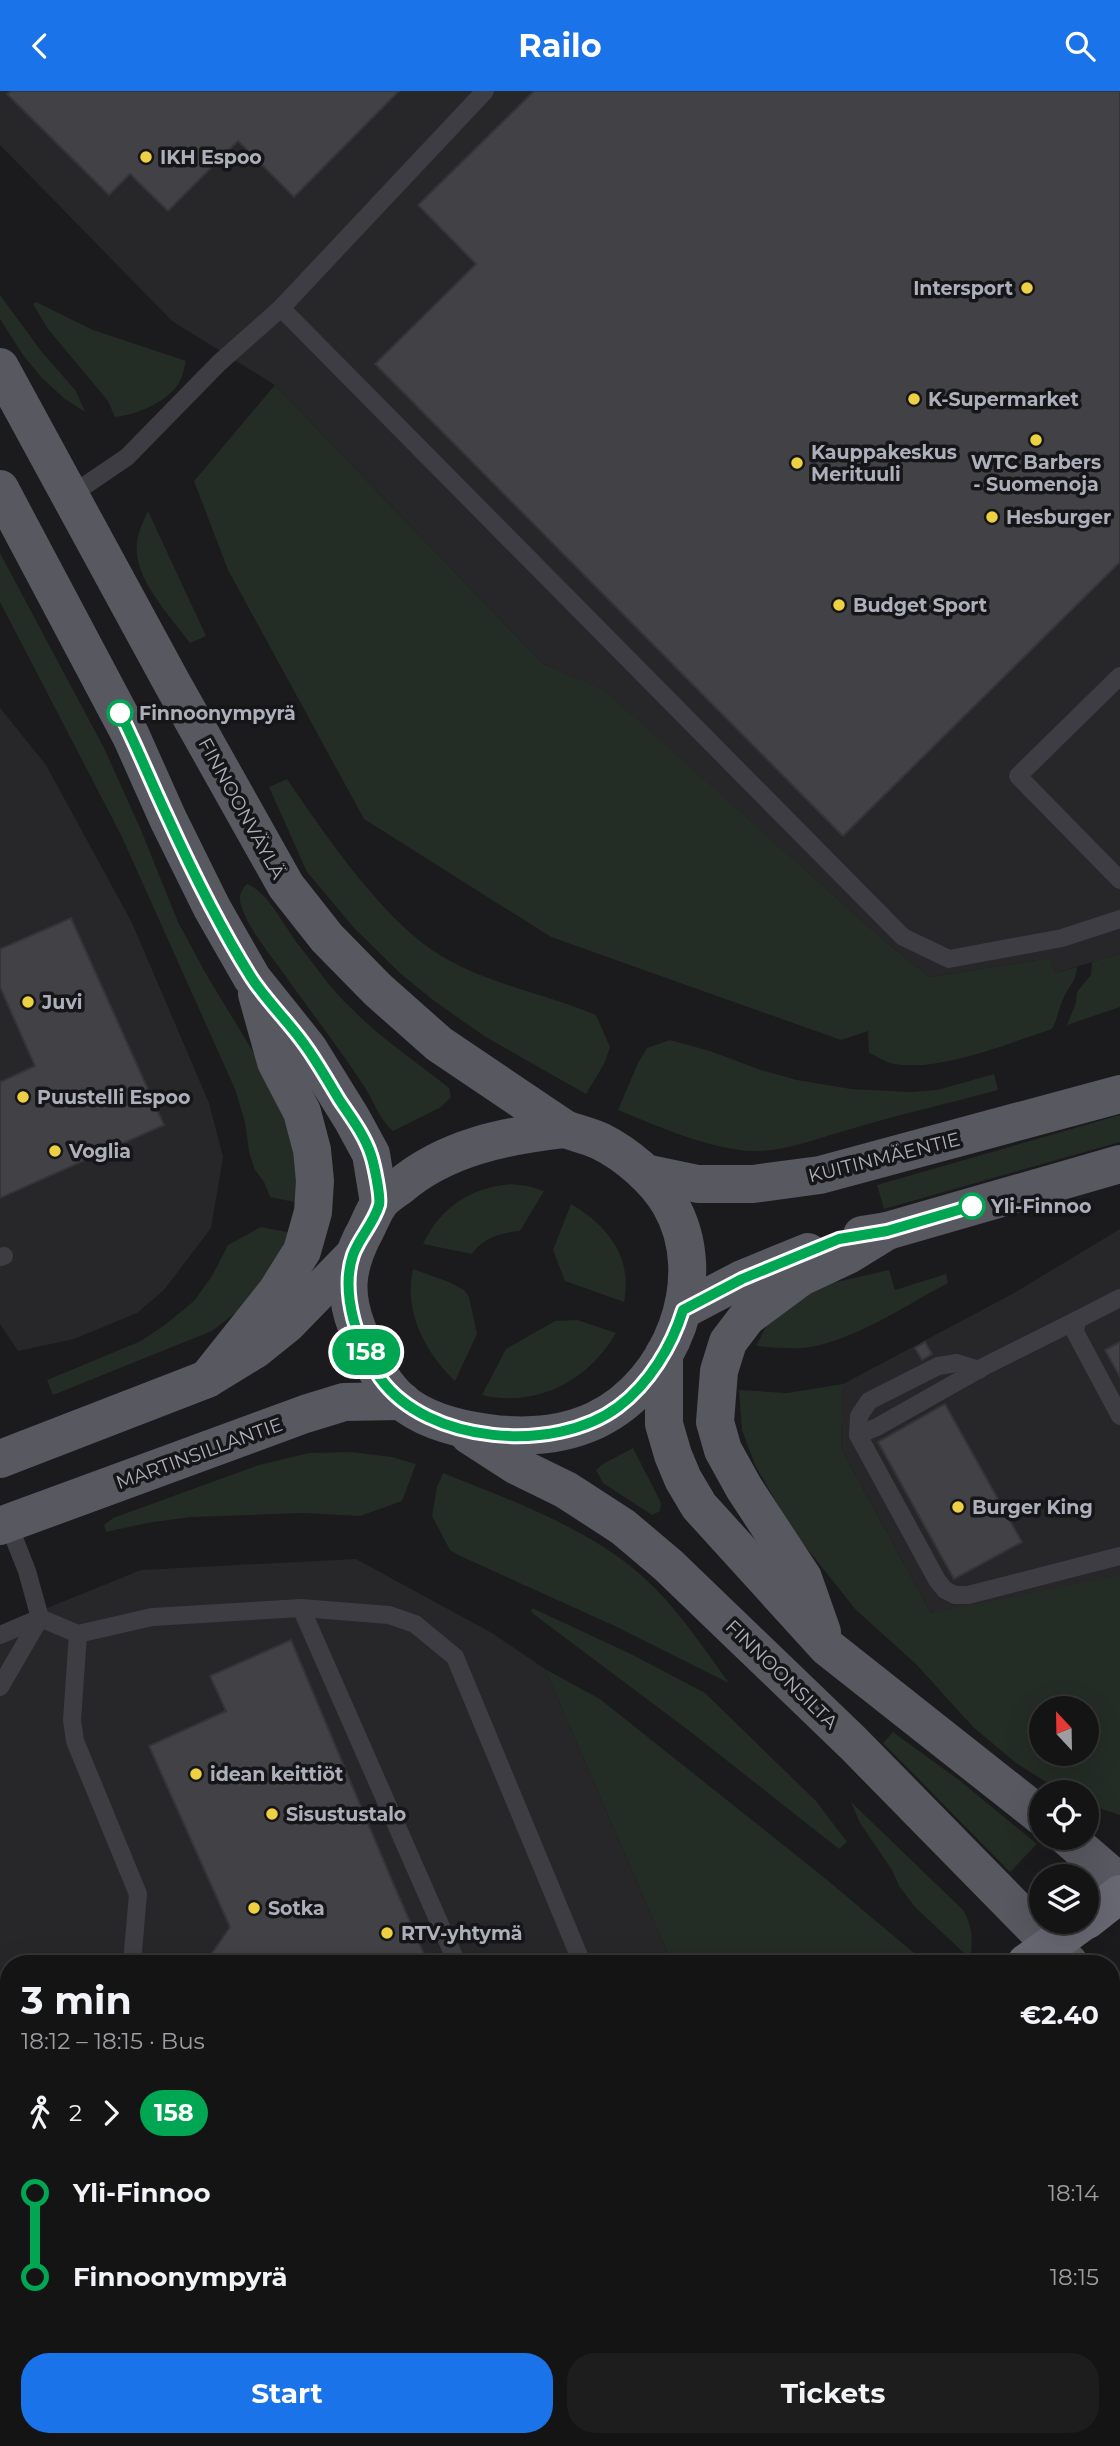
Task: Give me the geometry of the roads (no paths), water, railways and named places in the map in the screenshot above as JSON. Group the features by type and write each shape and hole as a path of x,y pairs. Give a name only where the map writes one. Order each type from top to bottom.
{"highway":[{"path":"1099,1911 1120,1894"},
{"path":"1052,1955 1073,1934"}],"main road":[{"name":"FINNOONVÄYLÄ","path":"0,367 172,683 294,896 327,938 378,990 439,1044 565,1129"},
{"path":"0,489 131,736 212,908 252,978 308,1048 371,1154 379,1203"},
{"path":"207,1379 277,1291 302,1251 313,1212 315,1181 312,1150 302,1112 276,1062 252,978"},
{"name":"KUITINMÄENTIE","path":"645,1173 698,1184 753,1184 820,1175 1120,1094"},
{"path":"565,1129 600,1141 645,1173 670,1204 680,1230 686,1257 687,1284 683,1310 664,1354 645,1380 619,1406 595,1421 561,1432 517,1437 458,1429 427,1416 402,1401 380,1378 364,1348 352,1315 347,1286 353,1256 379,1203 414,1174 447,1156 485,1142 565,1129"},
{"path":"683,1310 742,1279 839,1239 887,1231 1120,1164"},
{"path":"827,1647 803,1578 744,1488 723,1450 715,1422 719,1371 728,1342 747,1317 801,1277 848,1255 887,1231"},
{"path":"0,1459 207,1379 257,1349 287,1324 353,1256"},
{"path":"664,1354 664,1424 683,1479 699,1506 827,1647 1029,1806"},
{"name":"MARTINSILLANTIE","path":"4,1525 304,1414 344,1402 402,1401"},
{"name":"FINNOONSILTA","path":"458,1429 517,1466 566,1490 623,1527 668,1565 853,1743 1046,1955"},
{"path":"1082,1850 1120,1883"}],"lane":[{"path":"71,495 127,457 219,362 281,308 485,91"},
{"path":"281,308 903,937 949,959 1062,938 1120,919"},
{"path":"1120,676 1018,776 1120,880"},
{"path":"858,1435 1120,1298"},
{"path":"1077,1320 1075,1332 1120,1416"},
{"path":"979,1370 957,1363 938,1366 869,1401 859,1416 858,1435 937,1580 945,1590 956,1595 983,1591 1120,1556"},
{"path":"0,1687 40,1618 27,1571 4,1525"},
{"path":"0,1635 40,1618 78,1634 152,1618 301,1608 388,1615 415,1624 455,1657 579,1955"},
{"path":"301,1608 453,1955"},
{"path":"78,1634 72,1720 75,1741 138,1894 133,1955"}],"place":[{"name":"IKH Espoo","path":"146,157"},
{"name":"Intersport","path":"1027,288"},
{"name":"K-Supermarket","path":"914,399"},
{"name":"WTC Barbers - Suomenoja","path":"1036,440"},
{"name":"Kauppakeskus Merituuli","path":"797,463"},
{"name":"Hesburger","path":"992,517"},
{"name":"Budget Sport","path":"839,605"},
{"name":"Finnoonympyrä","path":"120,713"},
{"name":"Juvi","path":"28,1002"},
{"name":"Puustelli Espoo","path":"23,1097"},
{"name":"Voglia","path":"55,1151"},
{"name":"Yli-Finnoo","path":"972,1206"},
{"name":"Burger King","path":"958,1507"},
{"name":"idean keittiöt","path":"196,1774"},
{"name":"Sisustustalo","path":"272,1814"},
{"name":"Sotka","path":"254,1908"},
{"name":"RTV-yhtymä","path":"387,1933"}]}
